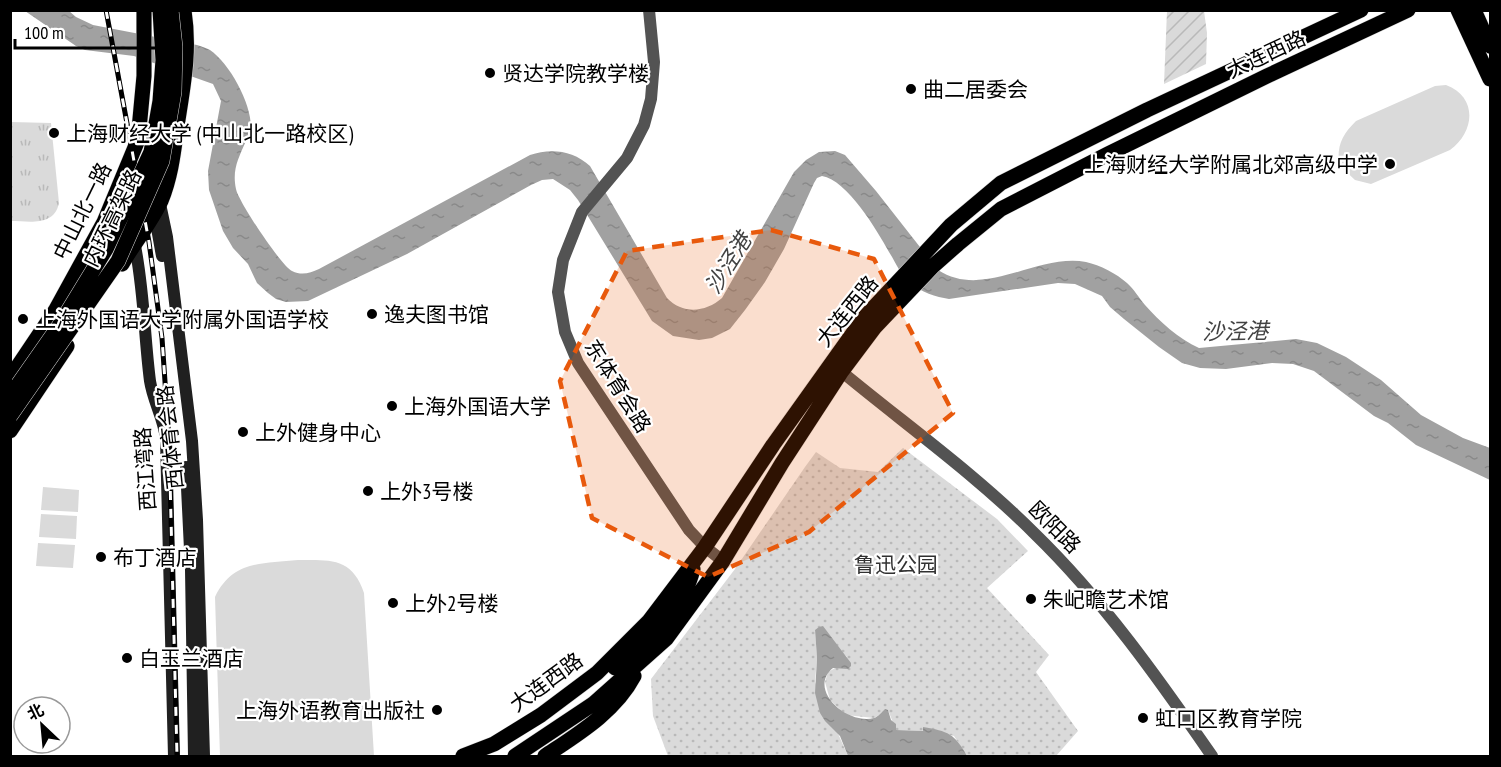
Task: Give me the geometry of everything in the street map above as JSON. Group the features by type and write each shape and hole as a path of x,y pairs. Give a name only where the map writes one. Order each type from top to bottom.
{"main road":[{"name":"内环高架路","path":"10,396 59,326 106,249 151,152 160,101 163,60 160,10"},
{"name":"内环高架路","path":"10,416 118,261 162,161 174,92 176,47 171,10"},
{"name":"大连西路","path":"463,756 494,744 541,715 597,673 649,621 705,547 773,445 837,367 875,327 898,292 951,225 1001,183 1147,110 1361,10"},
{"name":"大连西路","path":"898,292 1001,209 1267,76 1408,10"},
{"path":"1458,10 1491,79"},
{"path":"1474,10 1491,46"},
{"name":"中山北一路","path":"10,378 55,311 104,222 138,140 144,76 145,17"},
{"path":"10,431 50,375 157,207 177,145 178,123 186,76 185,18"},
{"name":"西体育会路","path":"141,118 157,207 184,444 191,570 194,756"},
{"name":"西体育会路","path":"138,140 167,237 192,441 198,520 204,756"},
{"name":"西江湾路","path":"120,184 135,243 145,312 150,380 165,430 174,756"},
{"name":"大连西路","path":"515,756 593,704 666,639 723,561 837,367"},
{"path":"492,756 536,729 579,698 636,648 679,603 692,574 695,560"},
{"path":"532,756 589,716 634,676 666,639"},
{"path":"545,756 596,721 626,692 634,676"}],"street":[{"name":"东体育会路","path":"649,10 654,62 648,113 635,144 619,169 586,205 571,237 558,280 559,306 565,332 586,377 688,530 723,561"},
{"name":"欧阳路","path":"837,367 975,478 1051,549 1125,635 1212,756"}],"highlighted area":[{"path":"771,230 874,259 953,413 809,532 708,577 592,518 560,381 627,251"}],"green space":[{"path":"1167,11 1204,11 1207,33 1206,64 1164,84"},
{"path":"1446,85 1456,90 1464,98 1469,115 1464,134 1450,150 1371,184 1355,180 1339,165 1342,141 1356,121 1435,86"},
{"path":"11,122 51,123 59,203 52,216 40,221 11,221"},
{"name":"鲁迅公园","path":"903,448 997,519 1028,551 987,588 1049,655 1036,672 1078,731 1056,756 967,756 954,736 923,728 923,731 896,730 888,710 874,718 846,715 830,700 825,682 828,672 847,657 815,630 817,658 815,682 848,756 668,756 653,716 651,679 735,569 816,452 840,468 878,472"},
{"path":"43,487 79,490 78,512 41,510"},
{"path":"41,514 77,516 76,539 39,537"},
{"path":"38,543 75,545 73,568 36,566"},
{"path":"298,560 330,561 346,567 359,581 364,593 374,756 220,756 215,597 230,576 240,570 261,564"}],"water":[{"path":"25,11 69,11 93,25 197,45 218,56 238,85 250,119 251,129 235,170 236,189 244,206 270,246 287,267 296,273 319,269 530,155 553,151 569,154 590,166 667,298 680,307 702,309 722,298 794,172 806,160 819,152 835,151 845,155 938,270 956,278 974,280 1067,261 1086,262 1113,273 1130,285 1163,323 1184,340 1199,348 1296,339 1317,343 1346,357 1381,380 1421,415 1463,438 1490,448 1490,480 1416,445 1314,371 1293,364 1272,363 1226,369 1200,368 1182,363 1124,319 1110,307 1102,296 1075,284 1058,283 949,299 924,291 903,276 877,231 851,196 841,186 822,176 814,183 784,249 765,282 730,329 712,338 699,340 673,336 652,321 578,200 570,190 553,179 542,180 531,185 407,254 308,301 286,302 276,299 257,283 248,264 233,248 223,231 209,190 208,171 221,101 213,84 134,56 85,50"},
{"path":"823,626 851,663 848,669 833,668 826,676 824,686 833,703 842,711 863,719 874,718 885,709 888,710 891,720 896,724 896,730 923,731 923,727 945,732 959,743 967,756 848,756 840,736 820,713 815,693 817,658 815,630"}],"railway":[{"path":"106,10 149,242 162,338 169,440 177,756"}],"place":[{"name":"贤达学院教学楼","path":"490,73"},
{"name":"曲二居委会","path":"911,89"},
{"name":"上海财经大学 (中山北一路校区)","path":"54,133"},
{"name":"上海财经大学附属北郊高级中学","path":"1390,164"},
{"name":"逸夫图书馆","path":"372,314"},
{"name":"上海外国语大学附属外国语学校","path":"23,319"},
{"name":"上海外国语大学","path":"392,406"},
{"name":"上外健身中心","path":"243,432"},
{"name":"上外3号楼","path":"368,491"},
{"name":"布丁酒店","path":"101,557"},
{"name":"朱屺瞻艺术馆","path":"1031,599"},
{"name":"上外2号楼","path":"393,603"},
{"name":"白玉兰酒店","path":"127,658"},
{"name":"上海外语教育出版社","path":"437,710"},
{"name":"虹口区教育学院","path":"1143,718"}],"water label":[{"name":"沙泾港","path":"728,263"},
{"name":"沙泾港","path":"1235,331"}]}
